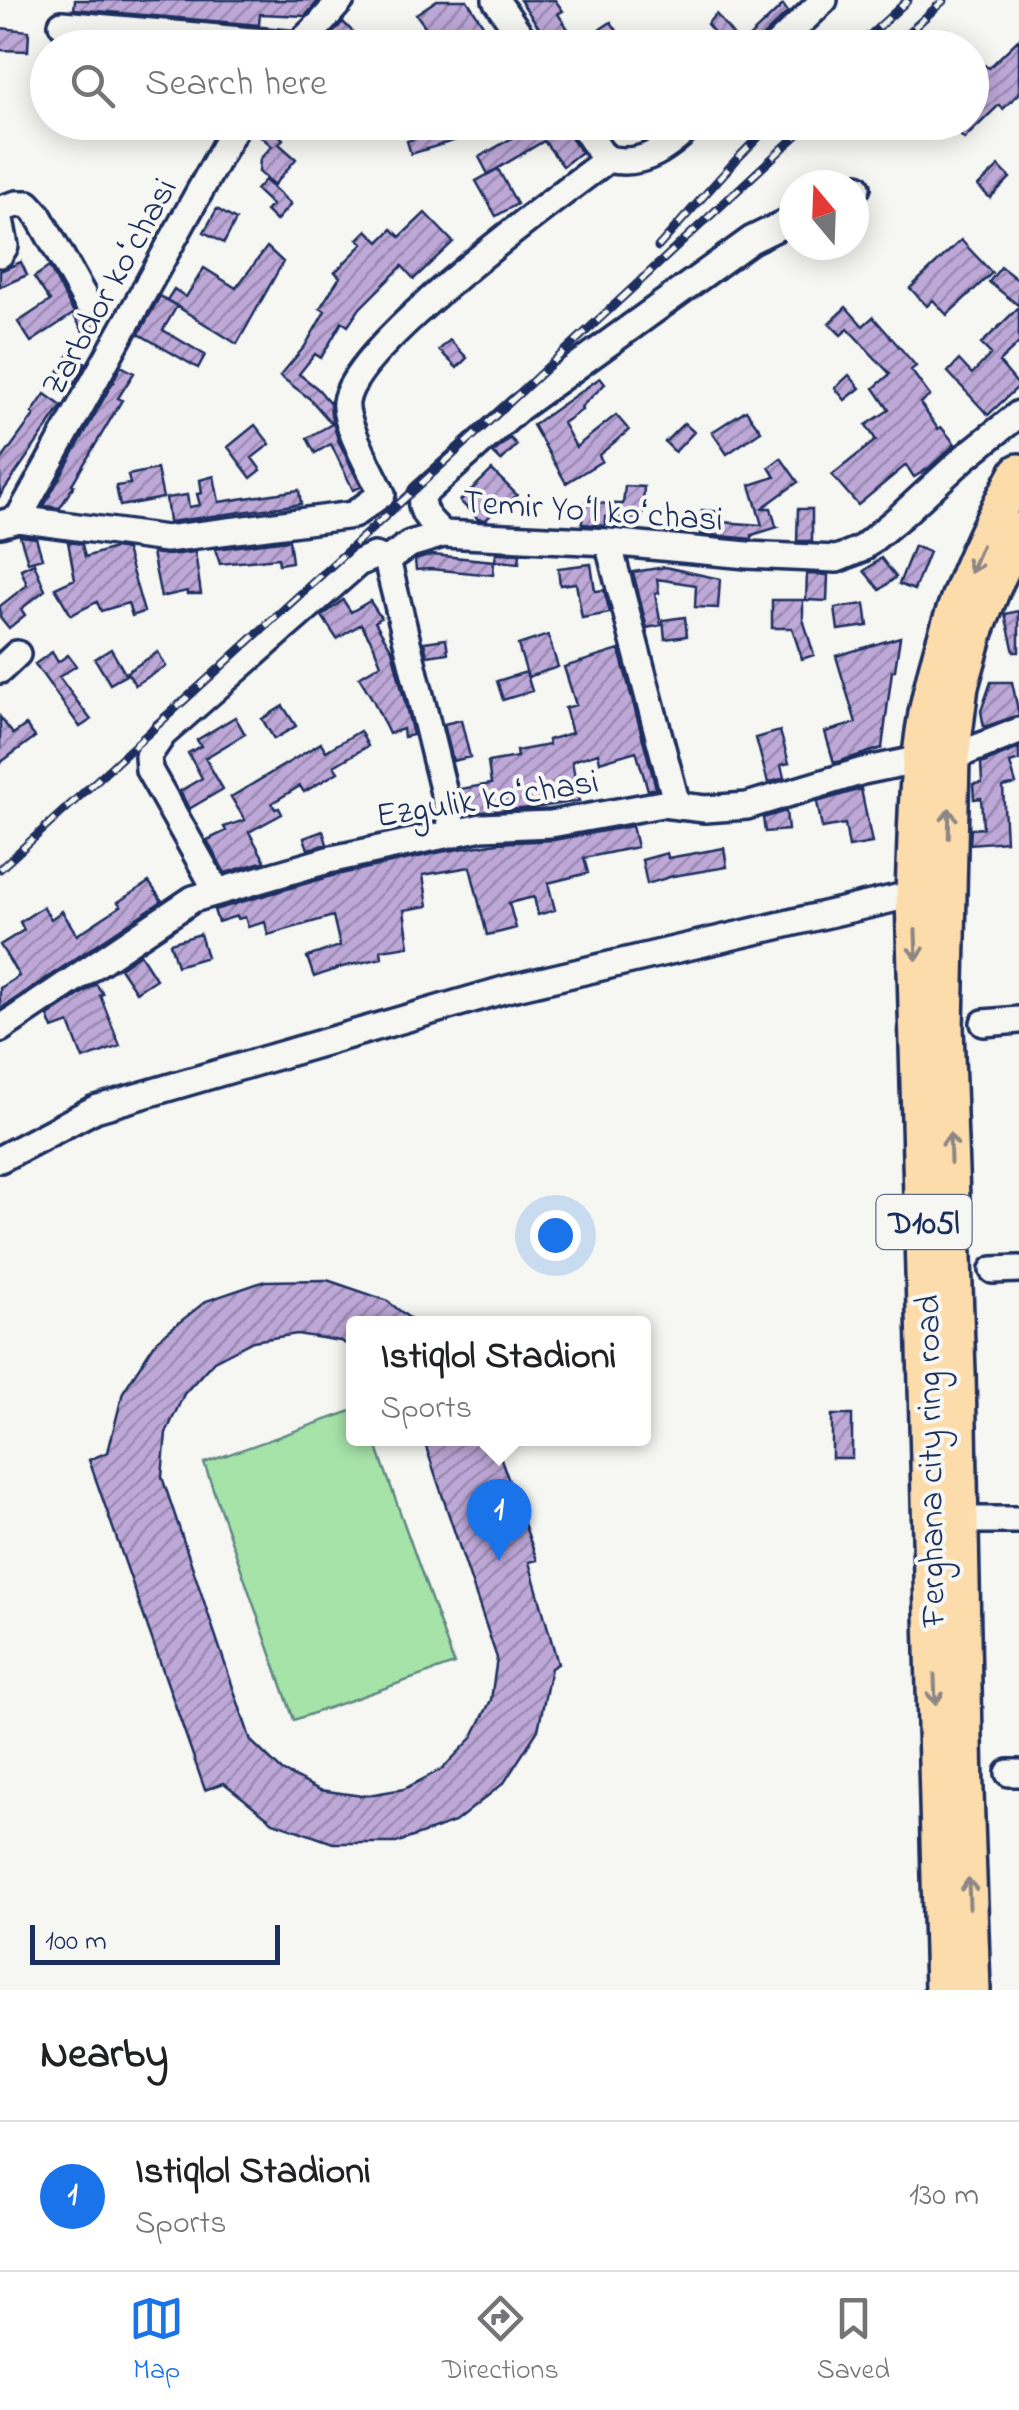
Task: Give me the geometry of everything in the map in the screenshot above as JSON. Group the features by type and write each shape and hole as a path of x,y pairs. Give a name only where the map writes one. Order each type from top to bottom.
{"highway":[{"name":"Ferghana city ring road","path":"972,1990 945,1027 936,758 930,696 948,630 1019,472"},
{"name":"Ferghana city ring road","path":"943,1990 914,894 936,758 976,630 1019,531"}],"street":[{"path":"314,30 341,0"},
{"path":"496,0 516,30"},
{"path":"793,30 824,0"},
{"path":"62,24 126,30"},
{"name":"Zarbdor koʻchasi","path":"9,522 228,140"},
{"path":"593,140 608,160 622,163 644,160 676,140"},
{"path":"9,522 166,539 353,516 382,494 350,424 346,402 358,376 386,342 451,282 608,160"},
{"path":"0,209 28,204 38,214 86,301"},
{"path":"0,219 6,246 0,254"},
{"name":"Temir Yoʻl koʻchasi","path":"779,226 751,240 534,397 422,495 425,516 443,534 837,558 861,549 1019,414"},
{"path":"387,560 410,544 443,534"},
{"path":"608,542 677,806"},
{"path":"217,891 150,770 148,756 164,734 358,563 374,556 387,560"},
{"path":"387,560 454,834"},
{"name":"Ezgulik koʻchasi","path":"0,1029 193,899 217,891 328,860 482,826 551,824 662,804 705,809 747,806 863,772 936,758 1019,731"},
{"path":"0,1160 95,1109 228,1070 508,989 914,894"},
{"path":"984,1023 1019,1020"},
{"path":"960,1520 1019,1520"}],"green space":[{"path":"346,1413 346,1446 376,1446 454,1664 294,1720 204,1463"}],"building":[{"path":"75,0 319,0 305,16 260,14 259,25 74,9"},
{"path":"437,0 467,0 486,30 428,30 416,14"},
{"path":"520,0 555,0 563,11 558,14 569,30 541,30"},
{"path":"783,5 788,12 769,30 757,30"},
{"path":"716,14 729,30 712,30 707,24"},
{"path":"611,22 617,30 599,30"},
{"path":"0,28 29,31 28,51 0,50"},
{"path":"1019,39 1019,94 1003,109 999,105 989,115 989,68"},
{"path":"265,140 282,140 279,144 296,159 274,185 259,172 260,159 272,146"},
{"path":"410,140 456,140 411,154 407,141"},
{"path":"509,140 573,140 581,152 563,166 544,141 488,174 479,157"},
{"path":"999,166 1010,178 990,198 978,186"},
{"path":"498,169 517,204 496,216 476,181"},
{"path":"265,180 291,204 276,221 266,211 272,205 256,190"},
{"path":"217,209 236,220 224,243 204,232"},
{"path":"425,213 453,242 414,279 402,266 360,308 348,326 342,322 321,358 315,354 299,374 330,403 338,440 361,487 353,490 331,444 315,453 307,438 332,424 310,399 280,376 305,346 325,311 320,308 340,277 335,272 363,244 358,239 367,230 379,242 392,229 400,237"},
{"path":"961,240 992,273 947,315 933,300 927,306 910,288"},
{"path":"267,247 283,262 237,344 167,300 174,289 186,297 204,268 236,288"},
{"path":"21,262 27,275 0,287 0,271"},
{"path":"49,267 72,310 93,316 101,329 87,338 73,314 31,342 18,322 50,301 34,277"},
{"path":"1001,267 1019,281 1019,306 989,282"},
{"path":"160,296 177,306 163,330 205,355 198,368 139,334"},
{"path":"846,307 863,326 873,317 916,366 911,370 930,396 920,403 938,429 941,427 955,444 914,477 906,465 858,505 832,475 876,440 866,425 889,410 874,388 890,374 848,329 841,335 829,323"},
{"path":"1019,307 1019,343 999,362 1019,386 988,415 948,372 959,360 972,374 991,354 981,344"},
{"path":"450,340 467,358 457,368 439,350"},
{"path":"70,353 86,363 74,384 58,372"},
{"path":"121,366 134,373 118,398 122,400 60,508 44,506 115,383"},
{"path":"849,375 860,388 845,400 835,388"},
{"path":"600,378 605,384 582,410 563,423 576,447 616,415 629,430 599,455 602,461 566,483 533,425"},
{"path":"45,394 62,406 0,496 0,462"},
{"path":"746,410 761,431 727,454 712,432"},
{"path":"684,423 694,432 675,452 665,442"},
{"path":"255,425 270,444 252,458 261,470 251,478 228,447"},
{"path":"510,438 517,445 501,461 493,453"},
{"path":"781,458 798,482 762,508 771,508 778,527 752,535 752,539 700,534 702,510 722,512 722,522 762,525 750,485 775,477 769,467"},
{"path":"157,469 163,498 120,506 116,486 130,484 128,475"},
{"path":"492,470 517,495 486,520 478,519 460,501"},
{"path":"214,476 219,502 299,490 301,504 169,522 166,498 187,495 189,507 200,505 200,480"},
{"path":"625,486 644,487 642,519 605,517 605,526 582,524 583,503 623,504"},
{"path":"798,509 812,509 812,541 797,541"},
{"path":"20,536 36,538 42,558 28,562"},
{"path":"289,540 292,562 279,564 278,558 220,564 215,549"},
{"path":"68,542 82,544 85,557 114,548 126,550 144,612 132,616 128,603 101,611 97,602 71,615 55,588 75,579"},
{"path":"914,546 929,552 914,590 899,584"},
{"path":"195,552 201,594 187,591 161,597 152,553"},
{"path":"496,553 520,554 519,563 495,561"},
{"path":"432,555 494,561 493,575 416,570 415,560"},
{"path":"881,558 896,577 880,590 864,571"},
{"path":"34,563 45,590 21,609 25,615 9,628 0,617 0,606 27,585 21,569"},
{"path":"591,564 595,591 604,590 610,613 582,618 576,583 560,585 558,568"},
{"path":"665,567 720,579 718,608 695,607 696,585 657,579 659,593 655,594 661,625 647,628 633,572"},
{"path":"807,574 828,575 827,601 806,600"},
{"path":"343,600 351,612 370,601 381,618 375,622 392,650 413,735 404,737 403,729 389,734 359,677 381,664 361,624 337,639 322,616"},
{"path":"772,600 803,600 803,619 814,655 802,659 792,628 772,628"},
{"path":"865,604 868,626 838,630 835,608"},
{"path":"1019,611 1019,652 1014,652 1005,614"},
{"path":"685,617 687,636 665,639 663,620"},
{"path":"548,635 558,667 528,677 518,645"},
{"path":"900,637 882,748 834,763 825,732 856,723 836,656"},
{"path":"446,639 448,653 427,656 424,642"},
{"path":"111,649 126,675 110,684 95,659"},
{"path":"619,650 656,788 648,790 636,751 600,762 598,753 572,761 579,801 470,813 460,789 491,784 488,762 517,757 516,751 549,745 548,740 572,733 565,708 576,705 564,667"},
{"path":"52,652 58,662 68,655 76,666 59,677 91,720 80,727 35,664"},
{"path":"158,652 166,666 135,685 127,672"},
{"path":"526,672 532,691 503,700 497,681"},
{"path":"991,682 1012,682 1019,715 984,727 981,711"},
{"path":"283,706 296,726 274,739 262,719"},
{"path":"0,717 13,734 26,725 35,737 0,763"},
{"path":"235,717 245,734 205,758 223,789 189,809 180,791 202,778 188,753 201,746 197,740"},
{"path":"461,720 470,757 453,761 444,724"},
{"path":"360,731 368,746 334,766 338,772 304,792 300,786 272,803 282,814 249,832 265,861 225,873 207,840 226,831 224,827 245,820 231,797 321,743 326,751"},
{"path":"780,731 789,763 781,765 784,778 768,783 756,738"},
{"path":"1019,748 1019,760 1010,763 1016,784 1003,787 1006,841 970,844 971,829 983,828 981,798 974,799 973,784 982,783 981,764"},
{"path":"861,789 872,843 849,847 845,824 822,828 817,802"},
{"path":"786,811 788,830 765,832 763,818"},
{"path":"632,826 637,847 584,858 588,873 548,883 555,910 538,915 534,897 509,903 516,928 501,932 487,935 470,867 423,875 428,906 404,910 409,946 381,950 382,958 314,977 307,957 340,946 333,916 268,935 265,922 248,927 245,917 237,916 218,922 214,910 332,876 441,852 554,840"},
{"path":"323,831 327,844 308,849 304,838"},
{"path":"724,848 727,867 647,884 642,860 667,853 668,858"},
{"path":"149,882 162,901 0,1009 0,988 19,976 0,945 24,930 20,922 43,907 51,919 62,911 77,935"},
{"path":"200,934 207,957 177,966 170,943"},
{"path":"140,954 156,979 136,992 120,968"},
{"path":"96,984 120,1046 83,1059 69,1023 53,1029 48,1016"},
{"path":"327,1280 386,1300 407,1316 346,1316 346,1344 297,1334 253,1341 214,1361 184,1394 166,1433 162,1477 251,1741 282,1771 320,1790 362,1796 404,1789 442,1769 472,1738 491,1700 497,1658 426,1446 496,1446 537,1560 529,1562 558,1664 551,1668 538,1730 504,1783 455,1822 396,1843 333,1843 273,1822 224,1783 205,1790 89,1460 108,1452 123,1392 157,1340 206,1301 265,1281"},
{"path":"832,1415 852,1415 852,1458 832,1458"}],"railway":[{"path":"876,30 908,0"},
{"path":"912,30 944,0"},
{"path":"658,247 755,140"},
{"path":"0,869 792,140"}],"place":[{"name":"Istiqlol Stadioni","path":"499,1561"}]}
